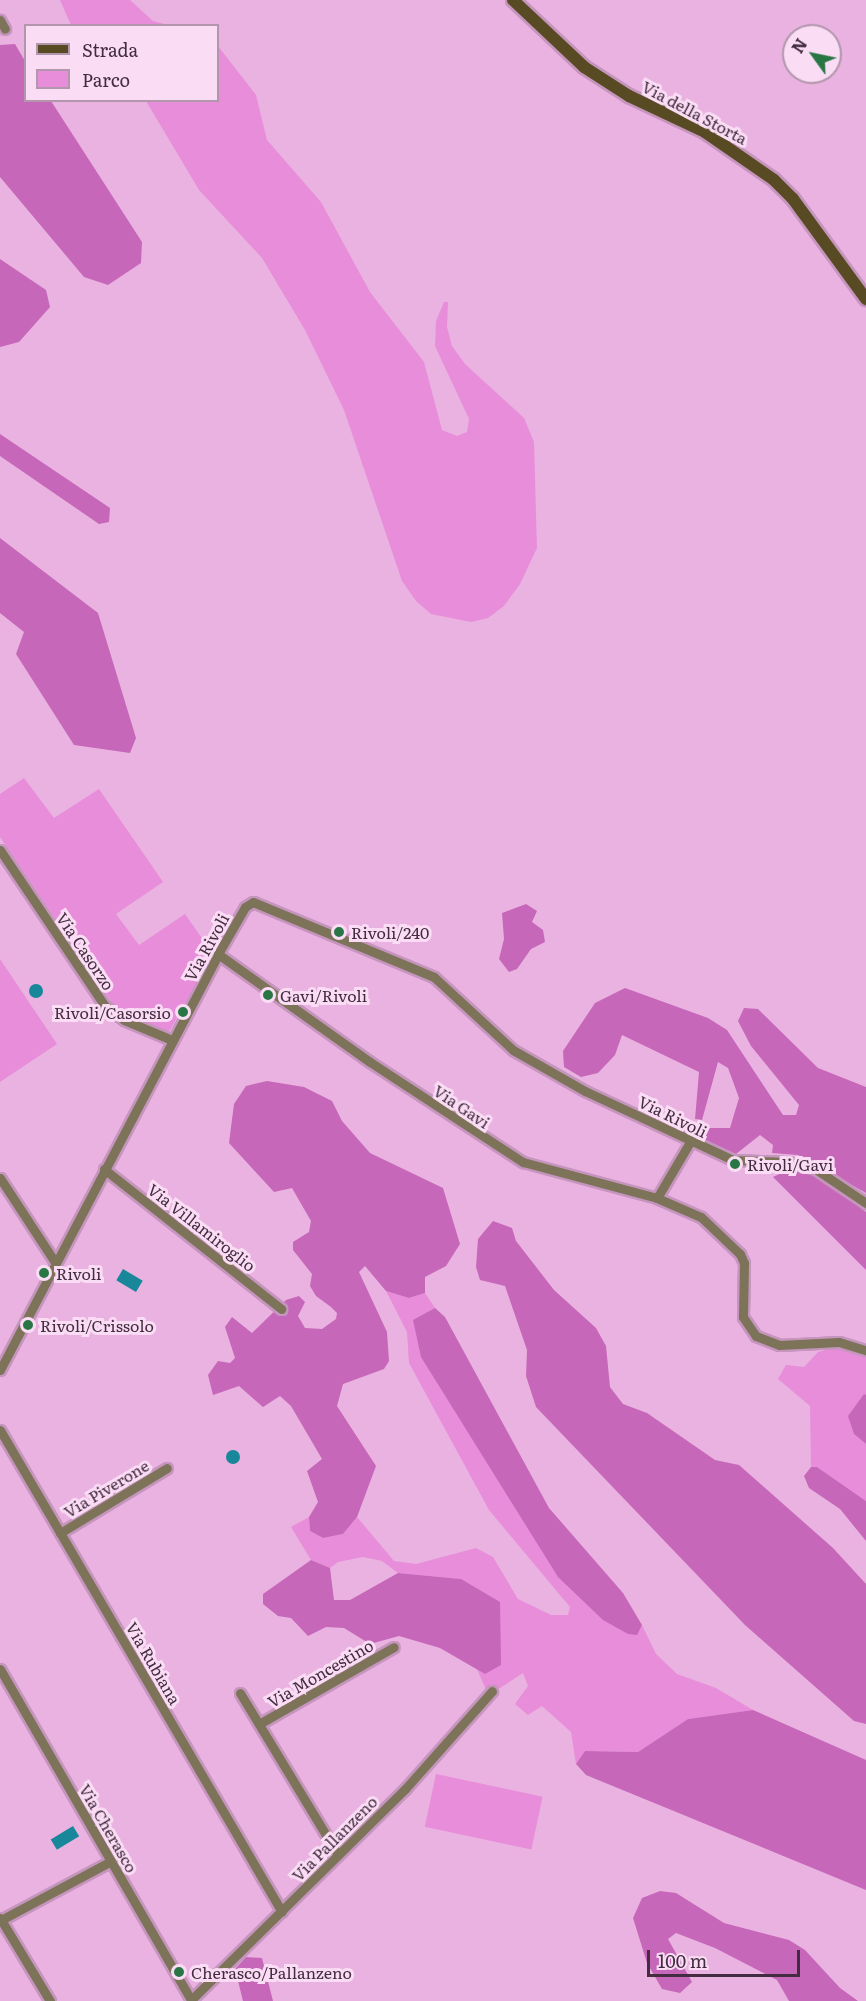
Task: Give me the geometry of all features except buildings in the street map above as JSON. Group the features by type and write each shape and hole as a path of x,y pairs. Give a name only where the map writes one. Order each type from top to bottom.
{"main road":[{"name":"Via della Storta","path":"513,0 592,72 629,96 705,132 774,180 793,199 866,298"}],"street":[{"path":"0,20 5,29"},
{"name":"Via Casorzo","path":"0,850 110,1011 171,1040"},
{"name":"Via Rivoli","path":"0,1370 171,1040 245,907 253,902 265,905 434,977 525,1059 690,1142 744,1162 787,1162 814,1168 866,1203"},
{"name":"Via Gavi","path":"218,954 506,1154 523,1162 657,1198 702,1217 740,1254 744,1263 743,1317 756,1336 780,1345 839,1342 866,1350"},
{"path":"657,1198 690,1142"},
{"name":"Via Villamiroglio","path":"104,1169 281,1309"},
{"path":"0,1178 55,1262"},
{"name":"Via Rubiana","path":"0,1430 282,1912"},
{"name":"Via Piverone","path":"60,1533 167,1468"},
{"name":"Via Moncestino","path":"260,1724 394,1647"},
{"name":"Via Cherasco","path":"0,1669 191,2001"},
{"name":"Via Pallanzeno","path":"191,2001 405,1789 492,1691"},
{"path":"240,1693 338,1855"},
{"path":"50,2001 1,1919 111,1861"}],"green space":[{"path":"60,0 130,0 153,21 164,24 71,24"},
{"path":"219,47 256,95 267,140 321,202 370,292 424,362 442,430 457,436 467,432 469,419 435,346 436,321 444,302 448,302 447,327 452,346 465,364 524,418 534,442 537,548 520,584 504,606 488,618 471,622 431,614 416,601 402,581 344,410 305,330 262,258 199,190 147,102 219,102"},
{"path":"24,778 54,818 99,789 163,882 116,914 139,945 185,914 213,954 169,1032 117,1010 0,837 0,794"},
{"path":"0,959 57,1044 0,1082"},
{"path":"386,1291 409,1298 425,1293 435,1308 414,1321 637,1634 642,1625 656,1654 677,1674 716,1688 753,1710 688,1719 638,1752 585,1751 576,1764 571,1732 542,1706 528,1715 515,1704 528,1686 523,1673 500,1688 486,1690 477,1669 485,1674 461,1579 398,1573 382,1561 363,1557 338,1562 330,1568 311,1560 291,1527 309,1517 310,1531 323,1538 343,1534 357,1517 394,1561 416,1564 476,1548 493,1557 518,1599 551,1615 568,1615 570,1607 489,1510 409,1363 407,1332"},
{"path":"836,1347 866,1353 866,1395 854,1434 866,1444 866,1501 817,1467 811,1467 810,1406 778,1379 786,1365 804,1367 818,1352"},
{"path":"436,1774 543,1797 531,1849 425,1827"}],"shaded area":[{"path":"15,44 24,59 24,102 52,102 142,242 141,263 108,285 84,277 0,177 0,45"},
{"path":"0,259 46,290 50,307 19,342 0,347"},
{"path":"0,434 110,508 109,522 99,524 0,456"},
{"path":"0,538 98,613 136,738 130,753 74,745 16,654 24,632 0,613"},
{"path":"526,904 537,911 532,922 543,930 545,942 531,949 517,969 509,972 499,959 504,939 502,913"},
{"path":"33,984 39,984 43,991 39,998 33,998 29,994 29,988"},
{"path":"625,988 708,1018 727,1030 783,1115 796,1115 799,1105 751,1046 738,1021 744,1008 758,1009 818,1068 866,1087 866,1193 798,1155 772,1153 773,1145 760,1135 736,1154 699,1140 705,1128 730,1128 739,1098 728,1068 718,1062 702,1120 695,1119 699,1072 622,1035 615,1055 598,1073 581,1077 564,1067 563,1051 595,1003"},
{"path":"267,1081 304,1087 332,1101 342,1121 370,1153 443,1188 460,1244 446,1266 425,1277 425,1293 409,1298 386,1291 365,1266 359,1272 387,1332 389,1361 384,1369 343,1384 337,1406 376,1466 357,1517 343,1534 323,1538 310,1531 309,1517 318,1502 307,1471 322,1459 291,1406 280,1396 263,1407 239,1386 213,1395 208,1375 218,1361 230,1363 235,1358 225,1327 232,1317 252,1333 286,1300 299,1296 305,1302 298,1316 305,1328 322,1329 336,1319 337,1313 316,1296 310,1286 312,1274 293,1250 293,1242 309,1232 311,1221 292,1188 274,1192 229,1143 234,1104 246,1086"},
{"path":"790,1169 804,1169 825,1180 866,1212 866,1270 773,1177"},
{"path":"493,1221 512,1228 516,1241 554,1290 596,1328 606,1346 610,1387 623,1404 647,1413 715,1460 739,1465 833,1548 866,1584 866,1724 854,1721 745,1625 536,1407 526,1376 527,1350 505,1286 480,1280 476,1267 478,1239"},
{"path":"123,1269 143,1281 136,1292 116,1280"},
{"path":"435,1308 445,1317 549,1508 623,1593 642,1625 637,1635 628,1634 603,1620 558,1577 421,1357 413,1320"},
{"path":"864,1394 866,1395 866,1444 854,1434 848,1416"},
{"path":"233,1450 238,1452 240,1457 238,1462 233,1464 228,1462 226,1457 228,1452"},
{"path":"811,1467 817,1467 866,1501 866,1541 840,1509 809,1488 804,1476"},
{"path":"311,1560 330,1568 334,1600 350,1600 398,1573 461,1579 500,1602 501,1665 485,1674 440,1648 399,1636 370,1644 344,1628 326,1627 308,1636 291,1618 278,1616 263,1604 263,1594"},
{"path":"753,1710 866,1760 866,1890 586,1775 576,1764 585,1751 638,1752 688,1719"},
{"path":"73,1826 79,1836 57,1850 51,1839"},
{"path":"660,1891 676,1893 724,1923 789,1940 805,1950 840,1988 858,2001 789,2001 777,1980 715,1948 676,1933 668,1939 692,1982 680,1993 662,1989 647,1963 633,1918 642,1898"},
{"path":"246,1957 262,1958 273,2001 243,2001 235,1969"}],"place":[{"name":"Rivoli/240","path":"339,932"},
{"name":"Gavi/Rivoli","path":"268,995"},
{"name":"Rivoli/Casorsio","path":"183,1012"},
{"name":"Rivoli/Gavi","path":"735,1164"},
{"name":"Rivoli","path":"44,1273"},
{"name":"Rivoli/Crissolo","path":"28,1325"},
{"name":"Cherasco/Pallanzeno","path":"179,1972"}]}
